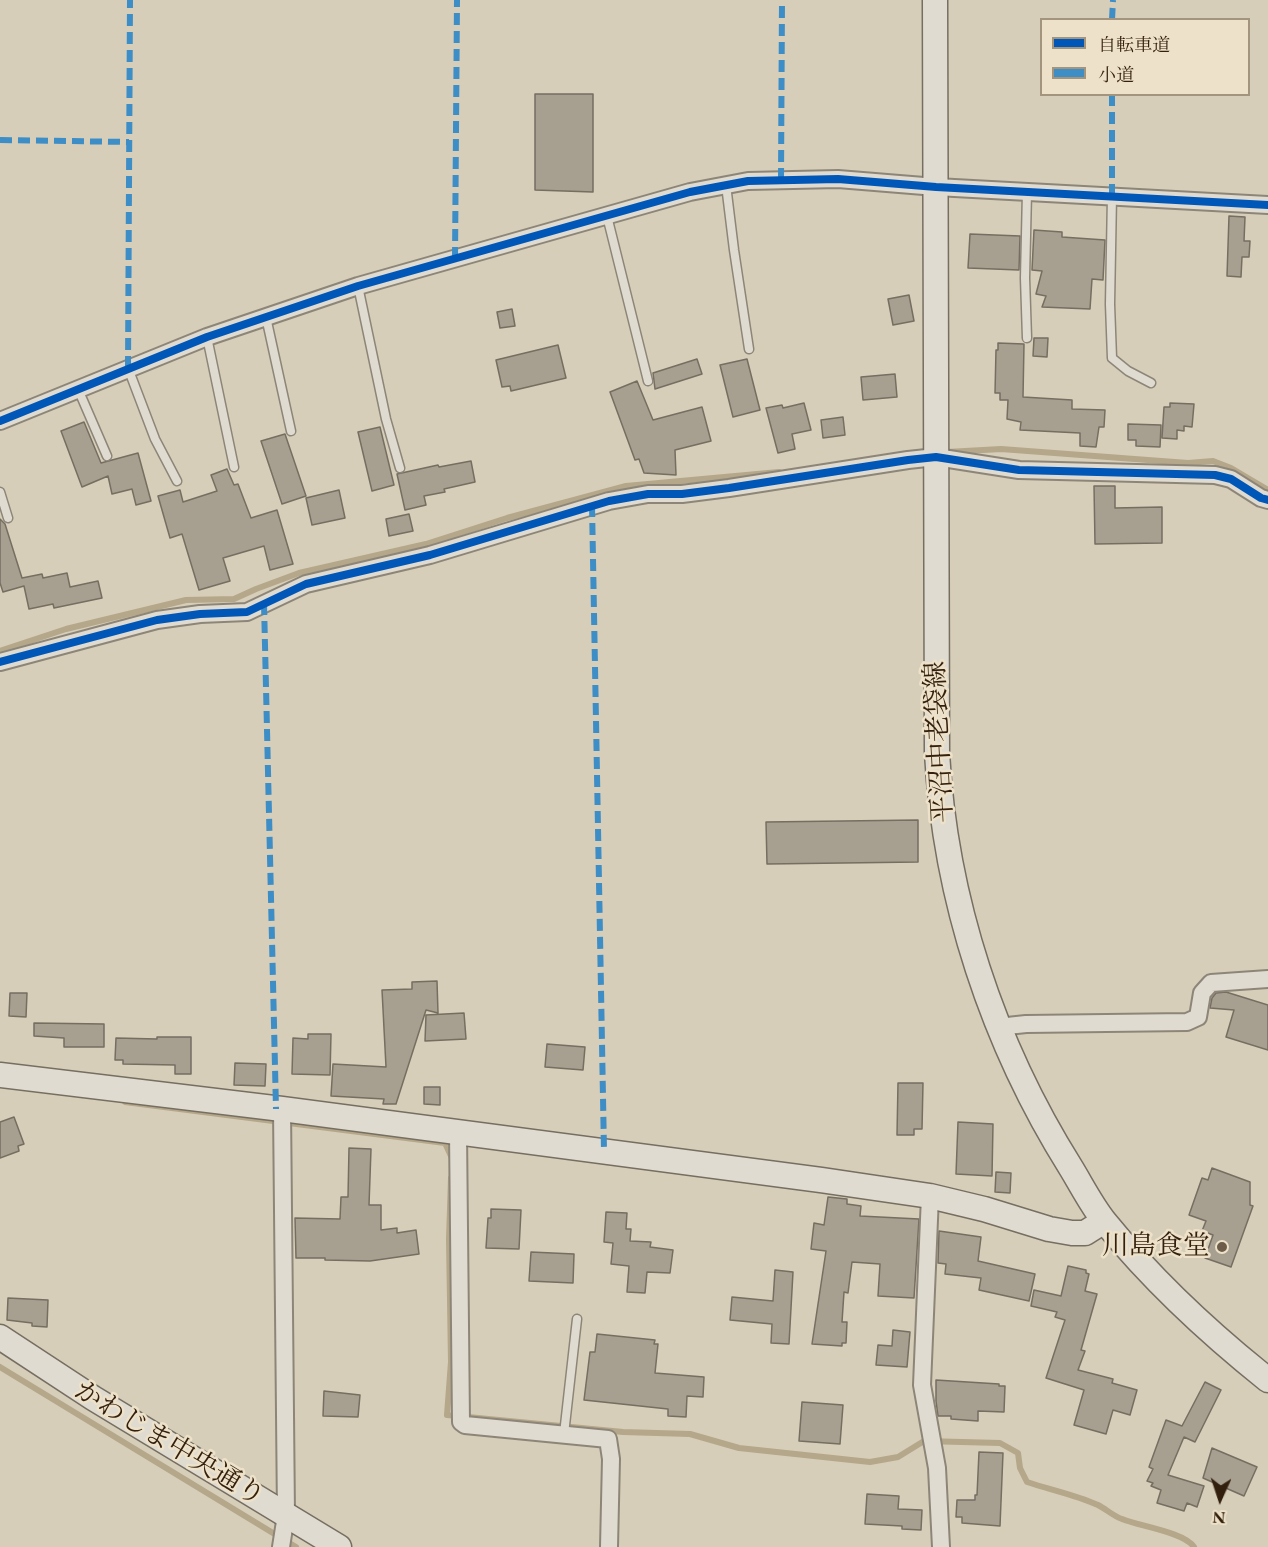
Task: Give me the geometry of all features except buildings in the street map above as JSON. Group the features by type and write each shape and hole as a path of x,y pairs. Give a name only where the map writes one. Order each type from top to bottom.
{"street":[{"name":"平沼中老袋線","path":"934,0 936,672 939,793 957,897 998,1027 1023,1084 1058,1147 1104,1221 1199,1322 1268,1380"},
{"path":"0,421 207,337 358,286 690,192 748,181 838,179 936,187 1268,205"},
{"path":"0,662 157,620 200,614 248,612 306,584 430,555 592,505 648,494 682,494 729,488 936,457 1019,470 1215,475 1231,479 1268,500"},
{"path":"998,1027 1026,1024 1187,1022 1198,1017 1202,993 1211,983 1268,979"},
{"path":"0,1075 282,1109 930,1196 984,1209 1049,1229 1072,1233 1085,1233 1104,1221"},
{"path":"282,1109 283,1535"},
{"path":"458,1132 461,1422 465,1425 608,1439 611,1459 609,1547"},
{"path":"930,1196 922,1385 937,1468 941,1547"},
{"name":"かわじま中央通り","path":"0,1337 93,1398 283,1535 339,1547"}],"lane":[{"path":"726,185 749,349"},
{"path":"1027,192 1025,278 1027,338"},
{"path":"1112,196 1110,303 1112,358 1128,371 1151,383"},
{"path":"607,216 648,381"},
{"path":"358,286 386,419 400,468"},
{"path":"266,316 291,431"},
{"path":"207,337 234,467"},
{"path":"128,368 155,440 177,481"},
{"path":"78,389 106,456"},
{"path":"0,492 8,518"},
{"path":"564,1434 577,1319"}],"waterway":[{"path":"947,452 1001,449 1188,463 1213,461 1231,468 1268,490"},
{"path":"0,651 66,629 186,600 234,599 299,573 426,544 507,518 626,486 779,472"},
{"path":"125,1102 445,1143 451,1156"},
{"path":"451,1178 449,1239 451,1362 447,1415 623,1432 690,1434 739,1448 870,1462 898,1457 924,1441 1000,1443 1018,1453 1020,1468 1027,1482 1090,1501 1122,1519 1181,1537 1194,1547"},
{"path":"0,1367 296,1547"}],"marked path":[{"path":"128,368 130,0"},
{"path":"455,259 457,0"},
{"path":"781,180 782,0"},
{"path":"1112,18 1113,0"},
{"path":"1112,96 1112,196"},
{"path":"0,140 129,142"},
{"path":"592,505 604,1151"},
{"path":"264,603 276,1109"}],"cycle path":[{"path":"0,421 207,337 358,286 690,192 748,181 838,179 936,187 1268,205"},
{"path":"0,662 157,620 200,614 247,612 306,584 430,555 609,501 648,494 682,494 729,488 908,460 936,457 1019,470 1215,475 1231,479 1268,500"}],"place":[{"name":"川島食堂","path":"1222,1247"}]}
